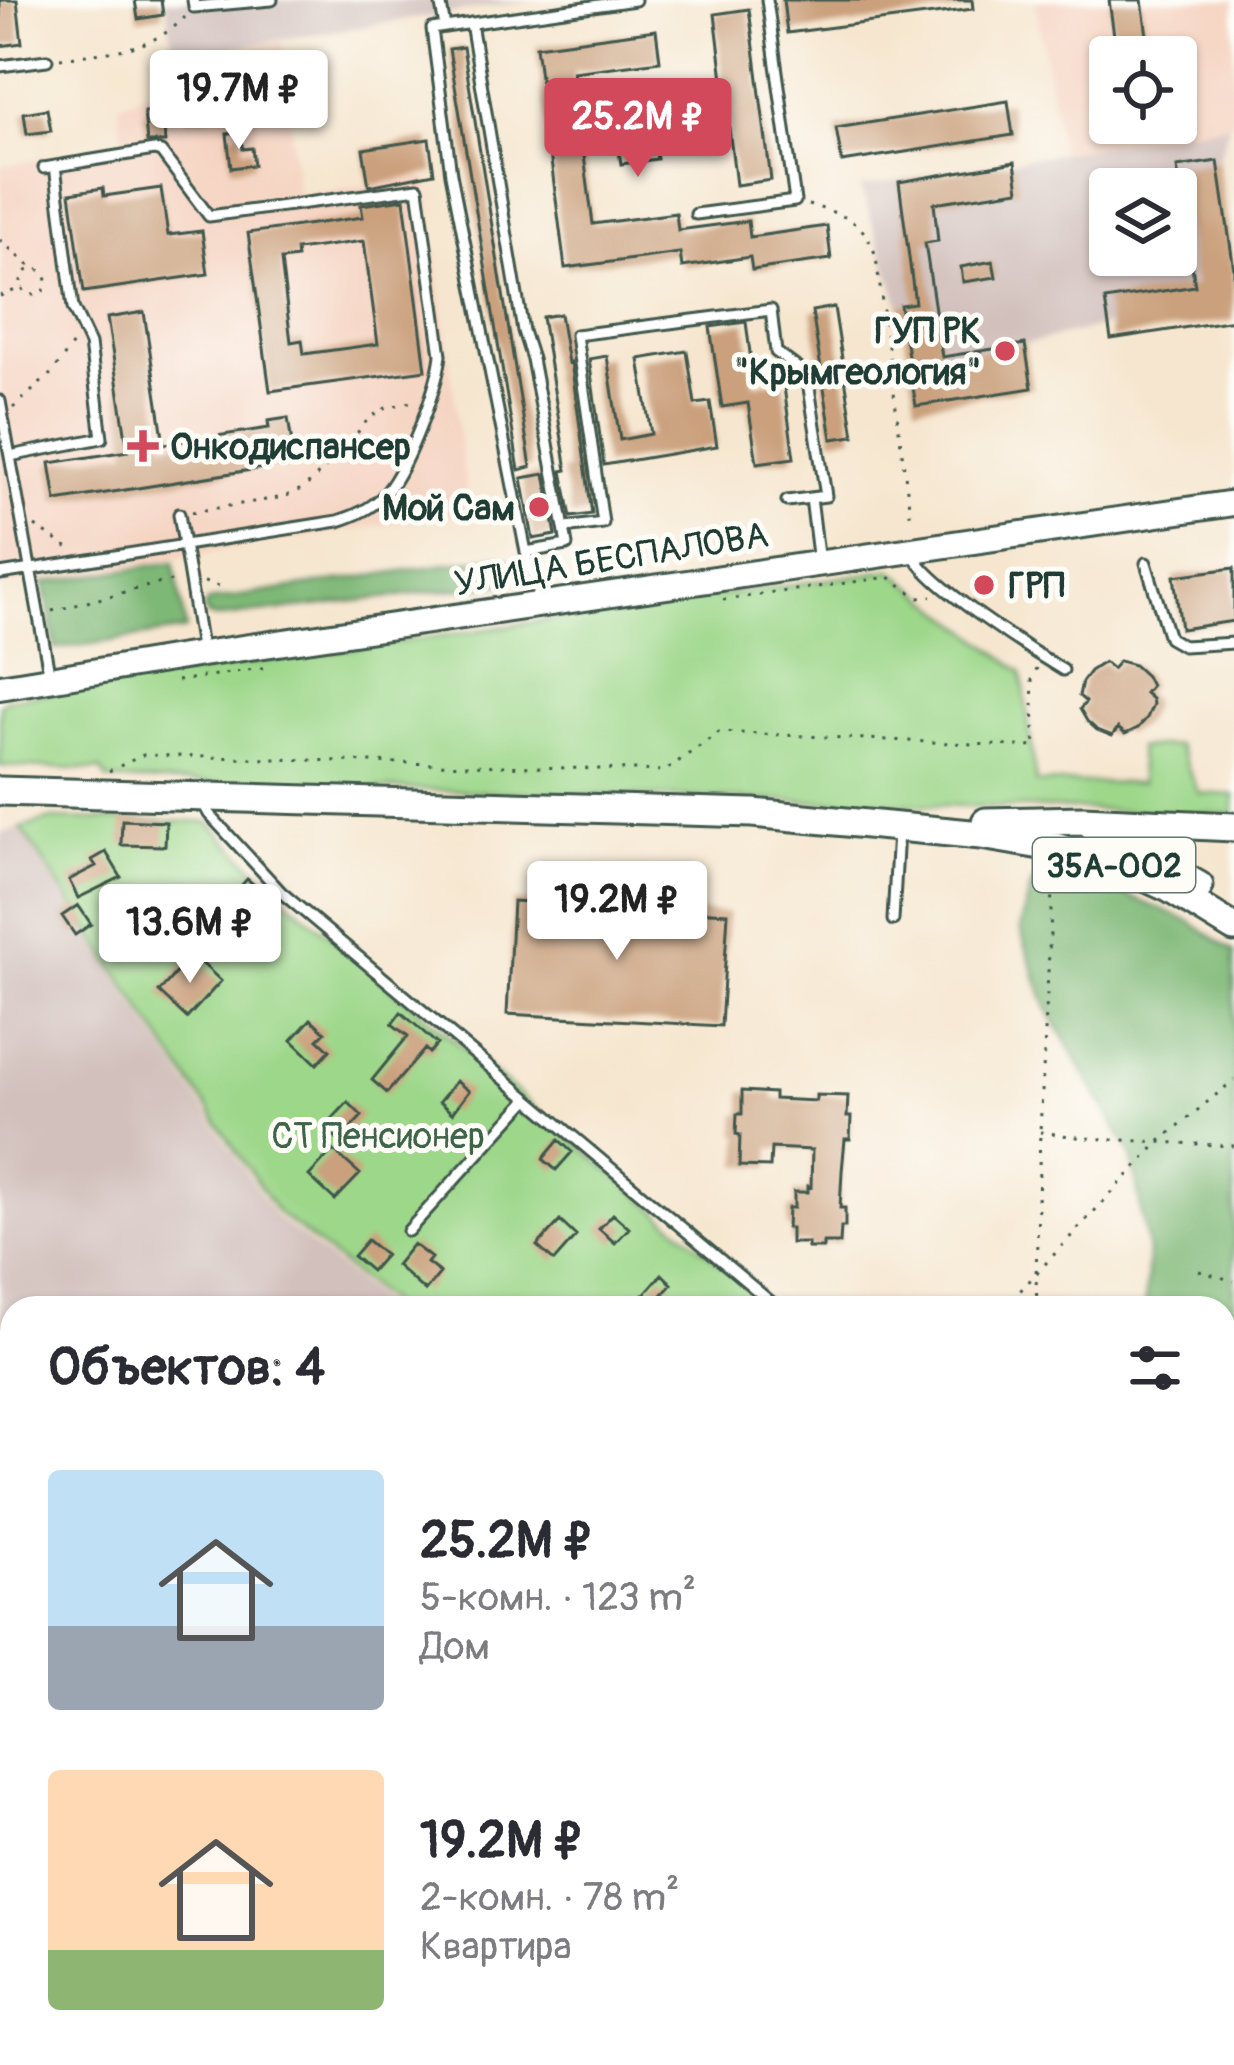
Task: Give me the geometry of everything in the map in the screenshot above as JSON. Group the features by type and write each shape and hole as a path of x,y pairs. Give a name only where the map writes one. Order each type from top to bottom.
{"main road":[{"name":"УЛИЦА БЕСПАЛОВА","path":"0,687 1234,503"},
{"name":"35А-002","path":"0,791 753,813 981,835 1059,848 1136,872 1234,928"},
{"name":"35А-002","path":"833,820 1083,820"},
{"path":"1083,820 1234,831"},
{"path":"1083,820 1234,908"},
{"path":"981,835 1234,831"}],"lane":[{"path":"194,4 272,0"},
{"path":"440,0 445,27"},
{"path":"541,604 526,552 451,174 432,29 635,0"},
{"path":"696,214 795,201 767,0"},
{"path":"471,23 523,331 566,545 526,552"},
{"path":"0,66 46,60"},
{"path":"0,574 338,521 359,514 383,496 398,475 439,374 441,355 418,188 209,216 161,152 49,167 73,308 90,344 102,439 10,456"},
{"path":"564,528 603,523 576,334 771,310 776,352 807,375 826,496 787,501"},
{"path":"0,401 50,678"},
{"path":"811,498 820,562"},
{"path":"178,514 202,654"},
{"path":"912,550 918,565 952,593 1063,670"},
{"path":"1146,563 1169,638 1183,646 1234,643"},
{"path":"200,798 209,814 282,892 764,1296"},
{"path":"893,920 898,826"},
{"path":"408,1231 528,1099"}],"path":[{"path":"46,60 135,47 170,32 194,4"},
{"path":"795,201 841,213 871,239 911,520"},
{"path":"0,240 46,278 44,290 32,295 22,287"},
{"path":"22,287 23,275 34,269"},
{"path":"0,296 22,287"},
{"path":"2,422 53,371 83,329"},
{"path":"178,514 284,497 304,488 369,418 386,408 431,398"},
{"path":"22,521 86,560"},
{"path":"705,603 889,577 919,598 952,593"},
{"path":"39,614 189,578"},
{"path":"101,774 142,755 665,771 719,732 1035,747 1032,680 1042,657"},
{"path":"168,682 282,665"},
{"path":"1037,1296 1053,859"},
{"path":"1016,1296 1159,1142 1234,1080"},
{"path":"1040,1132 1234,1146"},
{"path":"1199,1271 1234,1281"}],"shaded area":[{"path":"165,0 534,0 175,60"},
{"path":"1035,0 1234,0 1234,123 1197,129 1197,36 1089,36 1089,144 1113,144 1061,153"},
{"path":"282,40 298,195 426,177 469,511 0,586 0,166 122,146 119,104 258,43"},
{"path":"1229,124 1218,161 1234,270 1234,320 1111,339 1108,325 942,357 932,300 900,305 860,187 1112,144 1197,144 1197,129"},
{"path":"19,829 275,1216 375,1296 0,1296 0,833"}],"green space":[{"path":"499,556 514,567 506,583 215,618 204,608 208,601"},
{"path":"174,562 186,630 56,649 44,583"},
{"path":"892,570 1022,672 1036,783 1141,783 1138,748 1177,745 1199,793 1234,795 1234,814 107,780 101,770 0,766 0,704 8,699"},
{"name":"СТ Пенсионер","path":"52,819 209,822 279,893 759,1296 381,1296 277,1212 21,828"},
{"path":"1056,872 1101,885 1189,921 1234,952 1234,1296 1146,1296 1148,1252 1132,1156 1046,1006 1020,929 1032,883"}],"building":[{"path":"0,0 17,0 22,43 0,46"},
{"path":"135,0 161,0 163,15 138,19"},
{"path":"783,0 972,0 973,9 787,33"},
{"path":"1109,0 1142,0 1147,36 1114,36"},
{"path":"749,9 771,180 736,185 715,14"},
{"path":"656,30 660,61 573,72 593,224 676,213 678,230 748,221 750,237 827,226 831,259 752,270 750,257 682,267 680,253 565,268 536,46"},
{"path":"463,47 531,467 519,470 449,49"},
{"path":"226,91 228,115 186,119 184,96"},
{"path":"1008,101 1013,135 842,162 836,128"},
{"path":"47,109 51,131 27,134 24,113"},
{"path":"163,110 165,142 147,142 144,112"},
{"path":"652,126 657,159 621,164 616,132"},
{"path":"241,133 243,149 252,148 254,165 231,168 227,134"},
{"path":"429,139 434,173 369,186 363,149"},
{"path":"1218,161 1234,270 1234,320 1111,339 1105,300 1195,286 1197,168 1177,167"},
{"path":"1015,162 1019,190 934,203 938,241 925,243 942,357 1025,344 1032,388 916,406 900,305 915,303 899,182"},
{"path":"103,188 104,196 161,188 168,235 202,231 208,274 84,292 70,193"},
{"path":"404,199 426,370 270,391 248,233 363,217 361,205","holes":["364,241 378,344 304,354 302,340 291,342 281,260 297,258 296,250"]},
{"path":"993,261 996,277 963,282 961,267"},
{"path":"834,307 854,436 832,439 812,311"},
{"path":"144,312 164,444 269,428 268,421 288,418 295,463 56,501 50,463 128,451 107,318"},
{"path":"560,314 592,514 571,517 542,317"},
{"path":"746,322 754,384 783,380 794,458 757,463 748,403 722,407 710,327"},
{"path":"687,351 695,404 710,402 717,446 604,465 589,359 607,356 620,440 651,434 639,359"},
{"name":"Мой Сам","path":"545,474 556,535 533,539 522,478"},
{"path":"1234,568 1234,621 1181,629 1174,576"},
{"path":"1119,661 1134,665 1146,676 1151,686 1145,693 1153,704 1138,728 1125,734 1118,728 1112,736 1087,721 1080,709 1086,702 1079,696 1090,671 1104,662 1112,669"},
{"path":"122,820 166,822 165,846 121,845"},
{"path":"106,852 121,877 78,898 69,880 96,866 92,860"},
{"path":"247,879 258,888 215,937 204,928"},
{"path":"513,901 728,913 721,1026 507,1014"},
{"path":"78,905 91,924 75,935 62,916"},
{"path":"192,954 221,981 187,1018 159,992"},
{"path":"401,1012 437,1044 429,1053 425,1049 387,1093 372,1080 408,1036 392,1024"},
{"path":"311,1019 325,1032 318,1039 330,1050 317,1064 292,1040"},
{"path":"456,1081 469,1091 452,1113 439,1102"},
{"path":"742,1091 774,1093 774,1099 816,1101 816,1095 848,1096 850,1139 845,1139 840,1208 845,1208 845,1227 841,1227 840,1243 808,1248 808,1243 791,1243 788,1208 794,1208 794,1192 808,1192 811,1187 812,1150 771,1148 770,1167 739,1166 740,1135 736,1134"},
{"path":"348,1102 362,1116 339,1141 324,1128"},
{"path":"559,1140 572,1152 556,1170 543,1159"},
{"path":"333,1150 360,1174 335,1200 309,1176"},
{"path":"613,1214 629,1228 615,1243 599,1229"},
{"path":"560,1221 576,1236 554,1261 537,1246"},
{"path":"367,1240 385,1255 371,1271 353,1256"},
{"path":"413,1244 431,1258 427,1263 440,1273 425,1291 396,1265"},
{"path":"662,1274 672,1284 661,1296 643,1296"}],"place":[{"name":"ГУП РК \"Крымгеология\"","path":"1005,351"},
{"name":"Онкодиспансер","path":"143,446"},
{"name":"Мой Сам","path":"539,507"},
{"name":"ГРП","path":"984,585"}]}
